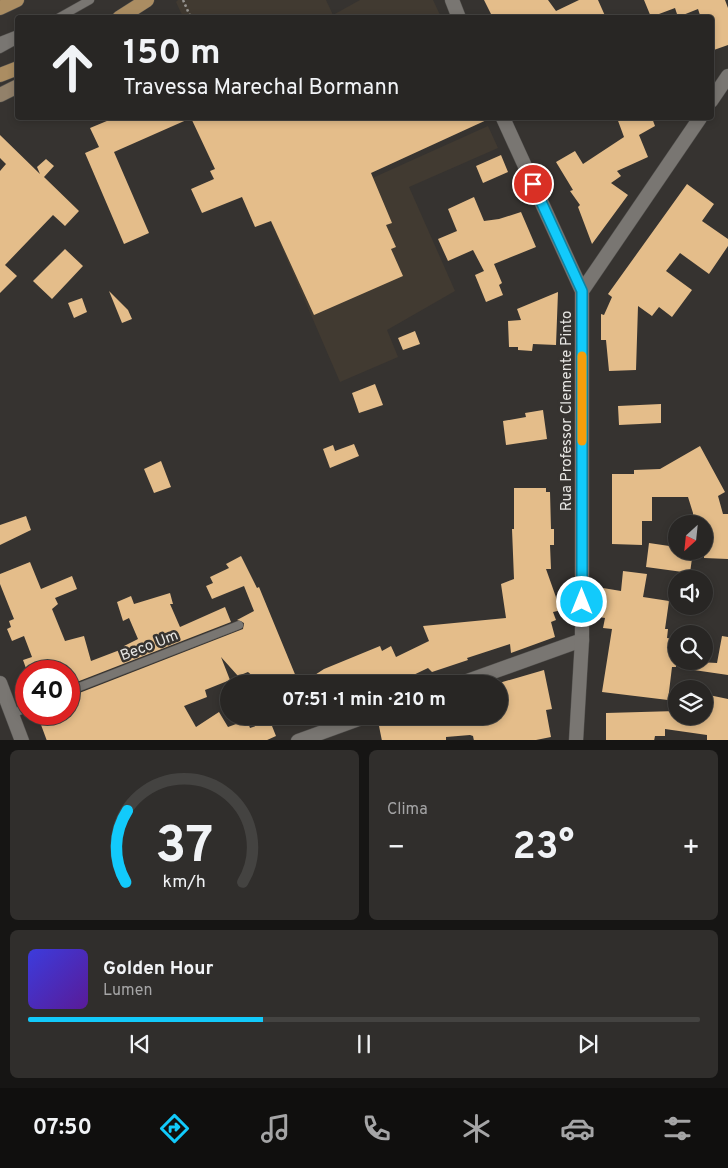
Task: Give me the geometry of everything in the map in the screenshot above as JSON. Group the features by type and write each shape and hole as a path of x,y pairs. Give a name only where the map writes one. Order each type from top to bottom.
{"main road":[{"path":"0,8 17,0"},
{"path":"124,15 147,0"},
{"path":"0,75 15,69"},
{"path":"0,95 15,88"}],"street":[{"path":"452,0 458,15"},
{"path":"714,97 728,76"},
{"path":"504,120 582,291"},
{"name":"Rua Professor Clemente Pinto","path":"576,740 582,640 582,291 699,120"},
{"path":"484,675 582,640"},
{"path":"0,683 22,740"},
{"path":"298,740 341,725"}],"lane":[{"path":"62,15 90,0"},
{"path":"0,37 15,33"},
{"path":"0,41 15,34"},
{"path":"0,48 15,40"},
{"name":"Beco Um","path":"80,687 239,625"}],"path":[{"path":"183,0 190,15"}],"shaded area":[{"path":"178,0 326,0 333,15 182,15 176,2"},
{"path":"360,0 433,0 440,15 333,15"},
{"path":"227,120 329,120 357,185 488,126 498,148 409,187 455,291 387,330 398,357 340,382"}],"building":[{"path":"484,0 548,0 556,11 579,0 598,0 605,15 492,15"},
{"path":"644,0 725,0 728,8 728,45 714,50 714,15 700,15 698,9 683,15 677,15 675,8 656,15 650,15"},
{"path":"109,120 186,120 114,152 149,233 124,244 85,153 99,147 90,128"},
{"path":"192,120 487,120 371,173 392,223 386,225 396,247 391,249 403,276 314,315 271,221 255,227 242,197 202,213 191,189 214,179 210,171 215,169"},
{"path":"618,120 653,120 655,126 639,135 648,157 617,171 621,176 611,183 628,195 592,244 578,207 580,205 570,191 573,190 556,162 575,151 583,164 624,137"},
{"path":"0,135 40,174 37,167 46,159 54,166 44,177 79,211 65,226 53,215 5,265 17,276 0,293 0,171 6,164 0,158"},
{"path":"501,155 508,172 483,183 476,166"},
{"path":"687,184 714,204 702,221 728,239 728,246 709,274 680,253 666,271 692,290 672,317 659,307 652,316 638,306 636,370 609,371 606,340 601,340 601,314 604,315 612,297 608,294"},
{"path":"474,197 484,221 499,219 521,212 536,247 494,264 502,283 499,285 503,295 486,302 475,275 484,271 473,250 448,261 438,239 457,231 448,209"},
{"path":"65,249 83,266 52,299 33,281"},
{"path":"109,291 128,310 132,319 122,323"},
{"path":"558,292 556,345 533,344 532,351 518,350 518,347 509,347 508,321 521,320 517,309"},
{"path":"82,298 87,312 74,318 68,303"},
{"path":"415,331 420,344 403,350 398,338"},
{"path":"375,384 383,405 359,413 352,393"},
{"path":"661,404 661,423 619,425 618,406"},
{"path":"543,410 547,439 506,445 503,421 526,417 525,413"},
{"path":"354,444 359,456 330,468 323,449 333,445 335,451"},
{"path":"700,446 725,492 718,496 723,514 728,514 728,559 713,558 713,515 693,515 688,497 652,497 652,521 642,521 642,545 612,544 612,474 634,474 634,470 660,469"},
{"path":"161,461 171,487 154,493 144,469"},
{"path":"514,488 546,488 546,492 550,492 551,529 554,529 554,545 550,545 551,569 546,569 557,600 562,598 562,610 553,612 556,620 551,622 555,637 511,653 510,644 432,672 428,668 413,675 315,675 324,669 380,646 382,651 391,646 396,657 429,641 423,626 506,618 501,584 514,579 512,529 514,529"},
{"path":"26,516 31,530 0,545 0,525"},
{"path":"649,543 668,546 668,560 692,560 690,570 668,570 646,567"},
{"path":"241,556 257,588 259,587 295,675 252,675 248,672 237,675 221,657 228,675 220,675 220,684 205,690 207,697 184,706 196,727 219,712 220,725 227,725 228,727 249,725 250,728 259,725 272,725 276,736 267,740 47,740 41,725 80,725 80,693 243,629 244,623 237,620 254,611 244,586 212,599 206,586 213,583 210,577 229,568 226,564"},
{"path":"30,562 41,589 72,576 77,589 55,598 58,604 52,609 65,641 84,636 91,661 125,648 124,646 138,639 129,618 123,621 117,602 131,596 134,604 170,593 173,604 170,604 180,627 225,607 231,622 80,681 80,660 23,660 32,657 24,636 12,641 7,629 11,627 9,621 14,619 0,584 0,574"},
{"path":"623,571 647,574 643,597 668,601 665,629 668,629 668,670 672,670 670,680 668,680 668,700 602,692 612,629 603,628 605,618 599,617 599,596 602,597 603,588 621,591"},
{"path":"722,636 728,637 728,675 694,670 713,670 713,663 717,663"},
{"path":"544,670 552,709 546,710 551,737 536,740 474,740 473,736 470,735 446,737 446,740 382,740 379,726 508,725 508,680"},
{"path":"713,696 728,699 728,740 707,740 707,735 665,729 665,736 655,736 654,740 606,740 606,713 668,711 668,725 713,725"}],"slow traffic":[{"path":"582,356 582,441"}],"route":[{"path":"533,184 582,291 582,602"}]}
